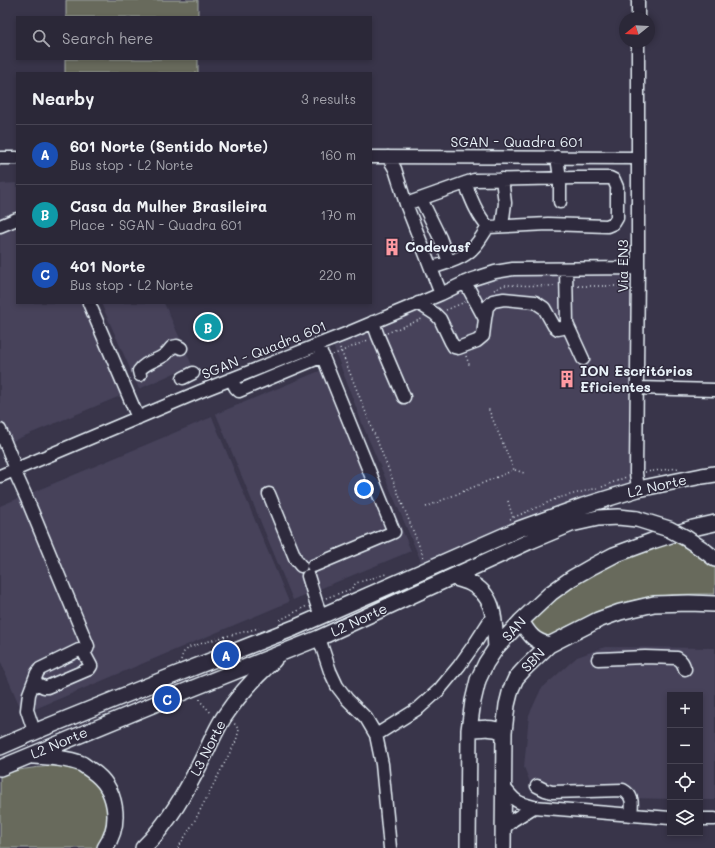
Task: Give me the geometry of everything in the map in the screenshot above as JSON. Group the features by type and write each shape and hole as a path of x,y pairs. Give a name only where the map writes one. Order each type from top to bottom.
{"main road":[{"name":"L2 Norte","path":"0,747 39,729 294,628 519,529 583,506 638,489 715,474"},
{"name":"L2 Norte","path":"0,768 319,638 452,576 570,524 598,518 618,517 637,519 675,532 710,555"},
{"name":"SAN","path":"468,848 469,730 473,701 478,680 486,663 496,648 521,621 551,593 572,578 593,566 614,555 652,541 693,528 715,523"},
{"path":"452,576 469,582 479,588 491,606 494,614 496,648"},
{"name":"SBN","path":"503,848 504,732 507,705 511,689 516,678 526,666 549,645 598,620 620,612 654,604 715,604"},
{"path":"521,621 532,638 540,643 549,645"},
{"name":"L3 Norte","path":"143,848 155,836 174,811 197,771 223,717 257,676 281,653"},
{"path":"469,730 489,728 504,732"},
{"path":"0,742 39,729"},
{"path":"30,756 52,758 83,764 106,784 112,796 115,808 115,822 105,848"}],"street":[{"path":"638,0 638,12"},
{"name":"Via EN3","path":"638,48 638,388 636,473 638,489"},
{"name":"SGAN - Quadra 601","path":"372,157 638,158"},
{"path":"388,157 395,169 406,204 441,294"},
{"path":"557,157 560,178 560,202"},
{"path":"0,158 16,158"},
{"path":"406,204 474,180 610,178 614,180 617,187 617,218 614,223 607,226 548,224 488,227"},
{"path":"502,179 505,203 502,226"},
{"path":"465,183 482,220 488,227"},
{"path":"421,199 440,238 449,262"},
{"path":"0,226 16,219"},
{"path":"431,268 466,254 474,247 488,227"},
{"name":"SGAN - Quadra 601","path":"0,476 231,379 441,294 465,282 495,272 513,269 638,268"},
{"path":"566,269 567,324 582,359"},
{"path":"465,282 485,319"},
{"path":"418,303 440,319 454,347 458,348 478,341 483,336 487,307 494,301 504,299 535,302 544,308 554,326 558,329 563,328 567,324"},
{"path":"89,304 138,418"},
{"path":"373,322 404,397"},
{"path":"307,569 394,532 318,345"},
{"path":"140,375 139,371 144,366 162,357 172,346 181,348"},
{"path":"231,379 239,391 323,357"},
{"path":"638,388 715,390"},
{"path":"0,430 15,470 88,646 87,649 83,651 79,650 40,669 37,673 28,694 27,710 39,729"},
{"path":"269,494 296,560 307,569 321,616"},
{"path":"376,735 419,708 439,690 459,666 494,614"},
{"path":"319,638 337,686 366,718 376,735 382,764 390,848"},
{"path":"34,682 47,688 89,669 91,666 83,651"},
{"path":"598,659 645,657 677,658 681,660 685,669"},
{"path":"503,786 517,802 534,808 667,818"},
{"path":"537,786 552,792 623,790 628,792 630,796 632,803 631,815"},
{"path":"504,828 513,820 534,808"},
{"path":"703,819 715,819"}],"path":[{"path":"492,291 504,285 626,286"},
{"path":"323,357 474,299"},
{"path":"339,345 424,558"},
{"path":"488,408 514,470"},
{"path":"426,506 514,470 524,473"},
{"path":"508,501 513,518"},
{"path":"178,848 194,822 236,741 238,730 232,721 223,717"}],"shaded area":[{"path":"16,183 16,304 84,304 125,394 10,442 0,419 0,184"},
{"path":"523,273 531,276 626,273 630,275 632,280 633,357 632,480 626,484 553,507 499,529 423,566 363,426 332,343 480,283 480,281"},
{"path":"101,304 164,304 192,365 139,389"},
{"path":"334,365 411,551 293,600 216,414"},
{"path":"212,417 289,602 23,714 0,660 0,506"},
{"path":"605,647 715,648 715,800 703,800 703,692 667,692 667,799 545,796 531,785 524,767 529,715 541,689 577,657"}],"green space":[{"path":"66,0 198,0 198,16 66,16"},
{"path":"65,60 198,60 198,72 65,72"},
{"path":"673,541 709,561 715,567 715,594 652,597 627,602 596,613 548,636 542,637 531,627 532,619 565,588 628,556"},
{"path":"58,766 80,771 97,784 107,803 108,818 107,828 98,848 0,848 0,776 18,770"}],"place":[{"name":"Codevasf","path":"392,247"},
{"name":"Casa da Mulher Brasileira","path":"208,327"},
{"name":"ION Escritórios Eficientes","path":"567,379"},
{"name":"601 Norte (Sentido Norte)","path":"226,655"},
{"name":"401 Norte","path":"167,699"}]}
